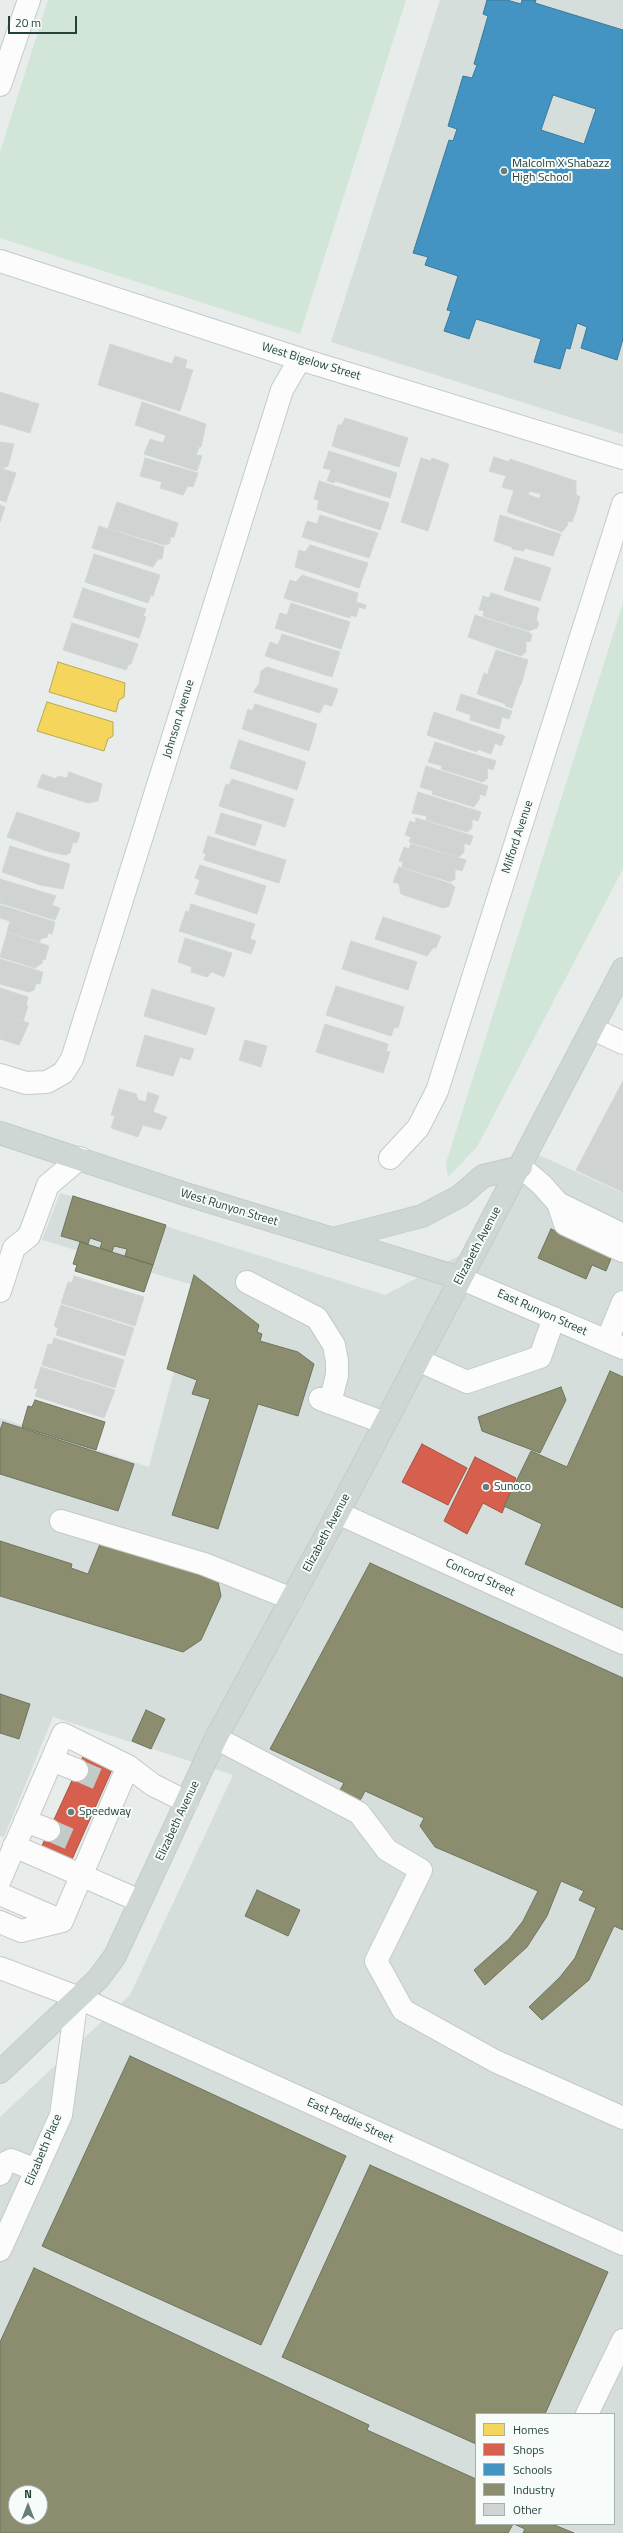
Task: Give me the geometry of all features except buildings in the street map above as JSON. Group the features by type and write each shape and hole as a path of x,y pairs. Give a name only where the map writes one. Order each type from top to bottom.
{"main road":[{"name":"Elizabeth Avenue","path":"0,2072 107,1968 187,1802 216,1738 338,1513 460,1278 521,1167 623,969"},
{"name":"West Runyon Street","path":"0,1133 80,1158 182,1193 460,1278"},
{"path":"333,1239 422,1216 460,1196 483,1176 521,1167"}],"street":[{"path":"0,85 29,0"},
{"name":"West Bigelow Street","path":"0,261 300,359 623,458"},
{"name":"Johnson Avenue","path":"0,1075 26,1083 41,1083 58,1078 69,1067 72,1060 282,390 300,359"},
{"name":"Milford Avenue","path":"390,1158 418,1128 437,1091 623,504"},
{"path":"593,1029 623,1043"},
{"path":"0,1291 14,1248 29,1236 48,1185 80,1158"},
{"path":"521,1167 542,1185 558,1203 623,1234"},
{"path":"558,1203 565,1224 623,1251"},
{"name":"East Runyon Street","path":"460,1278 615,1345"},
{"path":"247,1282 317,1318 334,1345 337,1361 337,1375 325,1401 385,1423"},
{"path":"615,1345 623,1302"},
{"path":"418,1360 467,1382 540,1357 554,1318"},
{"name":"Concord Street","path":"338,1513 623,1643"},
{"path":"61,1521 204,1564 292,1599"},
{"path":"0,1880 63,1734 128,1766 153,1785 187,1802"},
{"path":"216,1738 359,1813 387,1850 421,1870 376,1961 403,2010 495,2061 623,2118"},
{"path":"52,1760 77,1770"},
{"path":"62,1921 82,1874 86,1846 112,1786 128,1766"},
{"path":"26,1820 49,1830"},
{"path":"14,1846 82,1874 140,1901"},
{"path":"0,1894 62,1921"},
{"path":"0,1922 21,1931 62,1921"},
{"name":"East Peddie Street","path":"0,1968 77,1997 623,2244"},
{"name":"Elizabeth Place","path":"0,2250 61,2115 77,1997"},
{"path":"0,2174 4,2164 11,2160 36,2170"},
{"path":"587,2413 623,2340"}],"shaded area":[{"name":"Malcolm X Shabazz High School","path":"440,0 623,0 623,434 331,342"},
{"path":"521,1147 623,1193 623,2533 0,2533 0,2117 130,1995 233,1775 53,1717 4,1837 0,1836 0,1418 149,1467 196,1286 42,1240 60,1193 385,1295 466,1252"}],"green space":[{"path":"48,0 406,0 300,334 0,238 0,152"},
{"path":"623,603 623,869 477,1147 448,1177 446,1163"}],"tunnel":[{"path":"77,1770 107,1783"},
{"path":"49,1830 79,1843"}],"place":[{"name":"Malcolm X Shabazz High School","path":"504,171"},
{"name":"Sunoco","path":"486,1487"},
{"name":"Speedway","path":"71,1812"}]}
